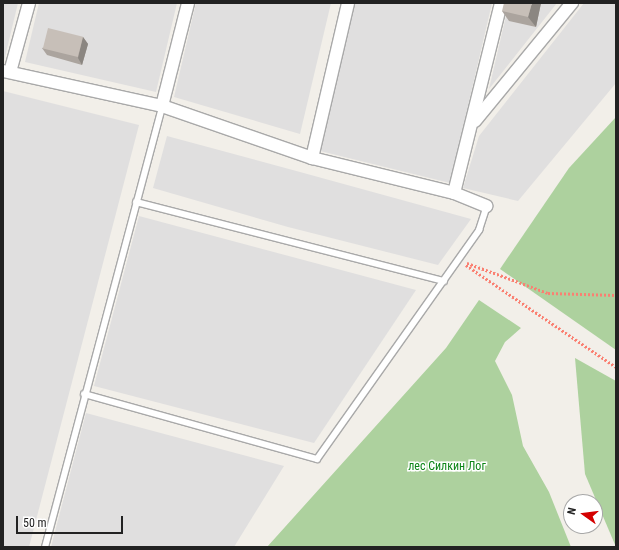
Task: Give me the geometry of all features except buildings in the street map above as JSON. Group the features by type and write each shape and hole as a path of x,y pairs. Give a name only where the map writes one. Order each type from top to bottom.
{"street":[{"path":"29,3 7,71 162,106 312,158 454,194 487,206"},
{"path":"162,106 188,3"},
{"path":"312,158 348,3"},
{"path":"454,194 501,3"},
{"path":"472,124 572,3"}],"lane":[{"path":"45,547 84,394 162,106"},
{"path":"136,202 444,281"},
{"path":"84,394 317,459 459,260 479,230 487,206"}],"path":[{"path":"459,260 548,293 616,295"},
{"path":"459,260 616,367"}],"shaded area":[{"path":"3,3 18,3 4,61 3,61"},
{"path":"39,3 177,3 156,92 25,62"},
{"path":"196,3 331,3 300,134 174,97"},
{"path":"353,3 492,3 450,183 320,151"},
{"path":"509,3 557,3 489,89"},
{"path":"584,3 616,3 616,83 518,201 463,188 479,136"},
{"path":"3,91 139,125 29,547 3,547"},
{"path":"167,136 471,219 438,265 288,227 153,188"},
{"path":"139,216 416,290 314,443 94,386"},
{"path":"86,413 284,466 234,547 51,547"}],"green space":[{"path":"616,117 616,350 500,269 569,168"},
{"name":"лес Силкин Лог","path":"479,300 521,328 505,342 495,361 512,395 523,446 549,492 563,527 563,534 566,534 571,547 267,547 446,348"},
{"path":"575,358 616,381 616,547 603,516 603,494 593,494 585,474"}]}
